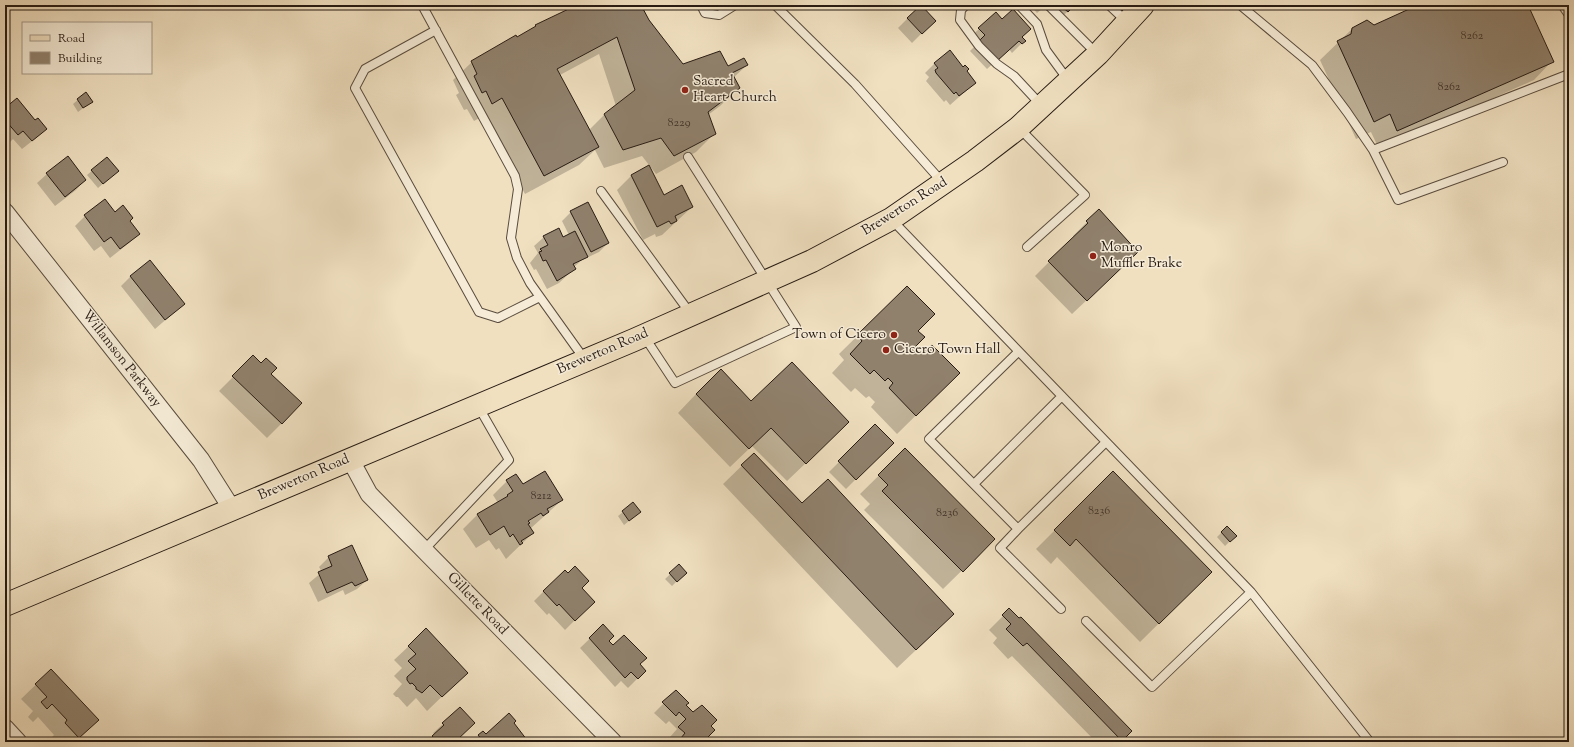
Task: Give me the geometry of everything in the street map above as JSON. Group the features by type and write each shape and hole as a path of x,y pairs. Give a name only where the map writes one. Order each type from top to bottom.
{"main road":[{"name":"Brewerton Road","path":"5,605 644,335 812,261 891,219 975,161 1018,128 1098,54 1135,11"}],"street":[{"name":"Willamson Parkway","path":"5,212 201,460 232,509"},
{"name":"Gillette Road","path":"350,459 369,494 613,742"},
{"path":"5,728 18,742"}],"lane":[{"path":"422,5 515,176 518,189 511,238 517,258 530,282 585,360"},
{"path":"701,5 705,13 719,15 735,5"},
{"path":"775,5 855,84 943,183"},
{"path":"966,5 961,10 960,20 966,30 993,60 1014,76 1042,106"},
{"path":"1019,5 1037,24 1046,50 1069,81"},
{"path":"1048,5 1098,54"},
{"path":"1109,5 1135,11"},
{"path":"1240,5 1312,65 1373,150 1398,200 1503,162"},
{"path":"1562,5 1569,15"},
{"path":"436,30 365,69 356,88 479,312 498,318 540,297"},
{"path":"1373,150 1569,74"},
{"path":"1018,128 1085,195 1027,247"},
{"path":"644,335 675,383 796,327 688,157"},
{"path":"601,191 691,314"},
{"path":"891,219 1251,592 1370,742"},
{"path":"1018,352 930,439 1018,529"},
{"path":"974,484 1062,396"},
{"path":"424,550 509,460 478,405"},
{"path":"1061,609 1000,548 1106,442"},
{"path":"1086,621 1152,687 1251,592"}],"building":[{"name":"Sacred Heart Church","path":"577,5 641,5 649,20 683,64 720,51 728,66 744,58 748,65 732,73 740,88 708,112 716,134 674,156 661,138 623,150 604,114 635,90 617,37 557,69 599,147 544,176 502,98 492,104 486,91 482,93 474,76 477,74 471,61 516,35 517,37 536,26 535,25"},
{"path":"921,5 936,21 922,34 907,18"},
{"path":"1060,5 1075,5 1068,12"},
{"path":"1418,5 1528,5 1554,62 1397,131 1390,114 1374,122 1337,41 1351,34 1352,28 1367,20 1374,25"},
{"path":"1013,9 1031,29 1022,37 1026,41 1022,44 1019,41 997,61 979,41 985,35 978,28 996,12 1002,19"},
{"path":"950,50 963,67 965,65 969,69 967,71 976,83 959,96 956,92 954,94 935,70 938,68 934,63"},
{"path":"86,92 93,102 83,108 77,99"},
{"path":"17,98 35,120 38,118 47,129 32,141 23,131 18,135 5,120 5,108"},
{"path":"68,156 86,180 65,197 46,173"},
{"path":"107,157 119,171 103,184 91,170"},
{"path":"649,165 664,195 682,185 693,207 675,216 677,221 671,224 669,221 657,227 631,175"},
{"path":"105,199 115,212 123,205 133,218 130,221 140,234 120,249 111,237 104,242 84,215"},
{"path":"588,202 609,243 591,252 570,211"},
{"name":"Monro Muffler Brake","path":"1099,209 1138,252 1087,301 1048,261 1088,223 1086,221"},
{"path":"559,228 563,237 575,231 588,257 573,264 576,269 557,281 546,260 543,261 539,252 542,251 540,249 548,245 543,236"},
{"path":"150,260 185,304 165,320 130,276"},
{"name":"Cicero Town Hall","path":"907,286 935,314 918,331 925,337 915,347 922,354 932,345 960,373 916,416 889,388 893,383 888,378 885,381 874,370 870,374 850,354 862,341 857,335"},
{"path":"253,355 261,363 266,358 277,368 271,374 302,403 282,424 232,376"},
{"path":"792,362 849,422 806,464 771,428 749,449 696,394 721,369 751,401"},
{"path":"875,424 894,443 856,480 838,461"},
{"path":"905,448 995,539 963,572 882,491 888,485 878,475"},
{"path":"754,453 802,503 828,479 954,614 916,650 741,465"},
{"path":"545,471 563,500 547,509 549,512 543,516 541,513 528,521 530,523 528,524 534,533 521,541 523,543 520,545 513,534 510,537 504,526 490,535 477,514 508,496 507,495 513,491 506,480 516,474 523,484"},
{"path":"1113,471 1212,572 1159,624 1076,539 1070,546 1054,530"},
{"path":"633,502 641,512 629,521 622,511"},
{"path":"1227,526 1237,536 1230,542 1221,532"},
{"path":"352,545 368,580 355,586 352,582 327,593 318,572 332,566 328,556"},
{"path":"679,564 687,573 677,582 669,573"},
{"path":"575,566 589,581 582,588 595,602 575,621 559,604 557,606 543,591 565,570 568,573"},
{"path":"1009,608 1019,618 1021,617 1132,731 1122,741 1027,643 1023,646 1006,629 1011,624 1002,615"},
{"path":"603,624 614,636 609,641 613,645 624,635 647,658 640,664 646,671 638,679 631,672 625,678 589,638"},
{"path":"426,628 468,673 442,697 430,685 422,693 407,680 407,677 416,669 408,661 416,654 408,646"},
{"path":"51,669 99,720 79,738 65,723 67,720 52,704 47,709 41,702 47,697 35,684"},
{"path":"676,690 689,703 686,705 693,712 702,705 717,720 711,726 715,730 703,742 689,742 686,740 684,742 681,738 685,733 678,727 686,719 679,712 676,716 662,702"},
{"path":"460,707 475,723 457,740 454,737 449,742 438,742 432,736 444,725 442,723"},
{"path":"509,713 516,721 514,723 527,740 525,742 479,742 482,740 478,735 483,731 486,734"}],"place":[{"name":"Sacred Heart Church","path":"685,90"},
{"name":"Monro Muffler Brake","path":"1093,256"},
{"name":"Town of Cicero","path":"894,335"},
{"name":"Cicero Town Hall","path":"886,350"}]}
